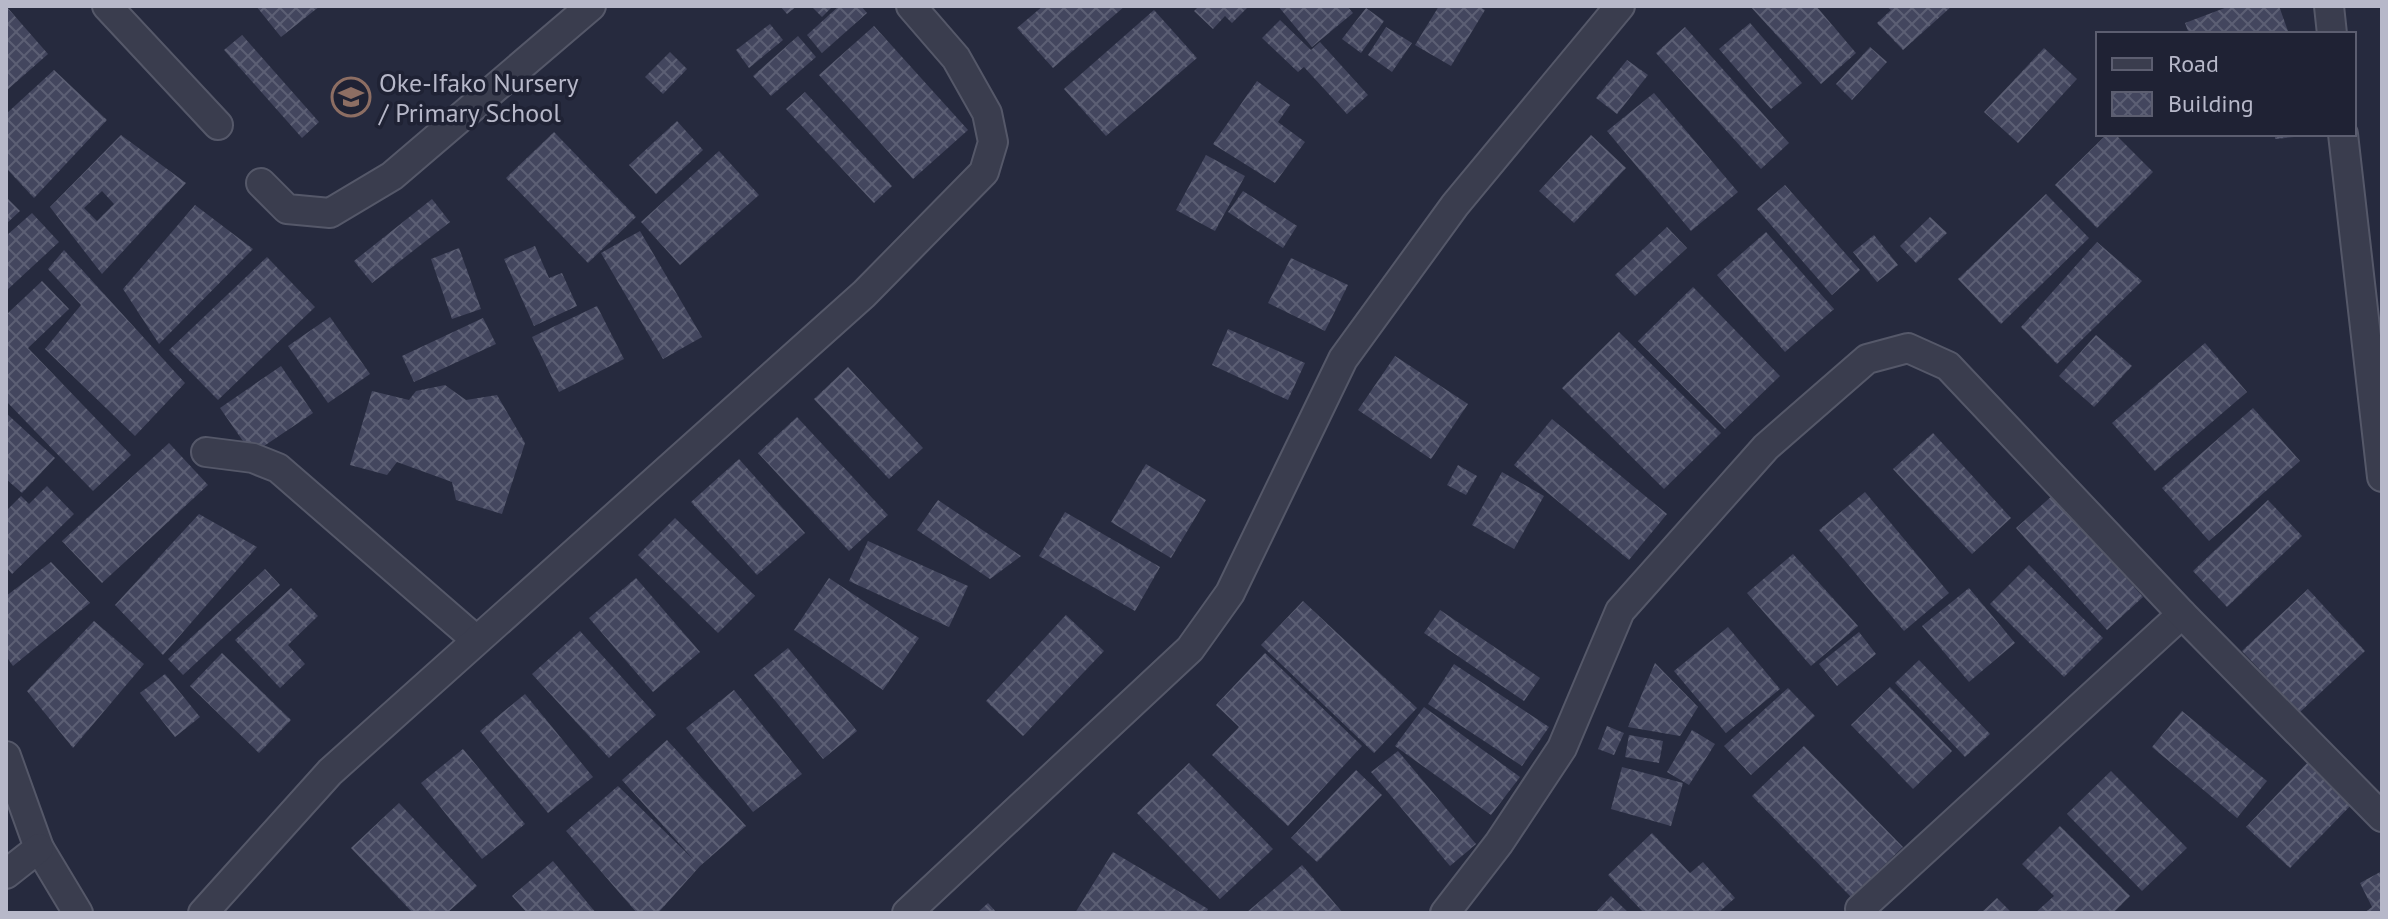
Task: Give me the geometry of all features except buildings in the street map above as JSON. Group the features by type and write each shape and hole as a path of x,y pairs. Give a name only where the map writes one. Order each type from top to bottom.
{"street":[{"path":"107,6 218,125"},
{"path":"261,183 287,209 330,213 392,176 591,6"},
{"path":"203,913 330,772 864,294 984,172 993,142 987,113 956,58 911,6"},
{"path":"907,913 1190,649 1230,593 1343,359 1455,205 1620,6"},
{"path":"2329,6 2332,32"},
{"path":"2343,136 2382,477"},
{"path":"1445,913 1499,843 1562,748 1620,611 1766,447 1867,359 1908,348 1948,366 2182,614 2382,817"},
{"path":"206,452 253,458 278,468 475,639"},
{"path":"1860,909 2182,614"},
{"path":"6,756 39,848 78,913"},
{"path":"6,874 39,848"}],"place":[{"name":"Oke-Ifako Nursery / Primary School","path":"351,97"}]}
